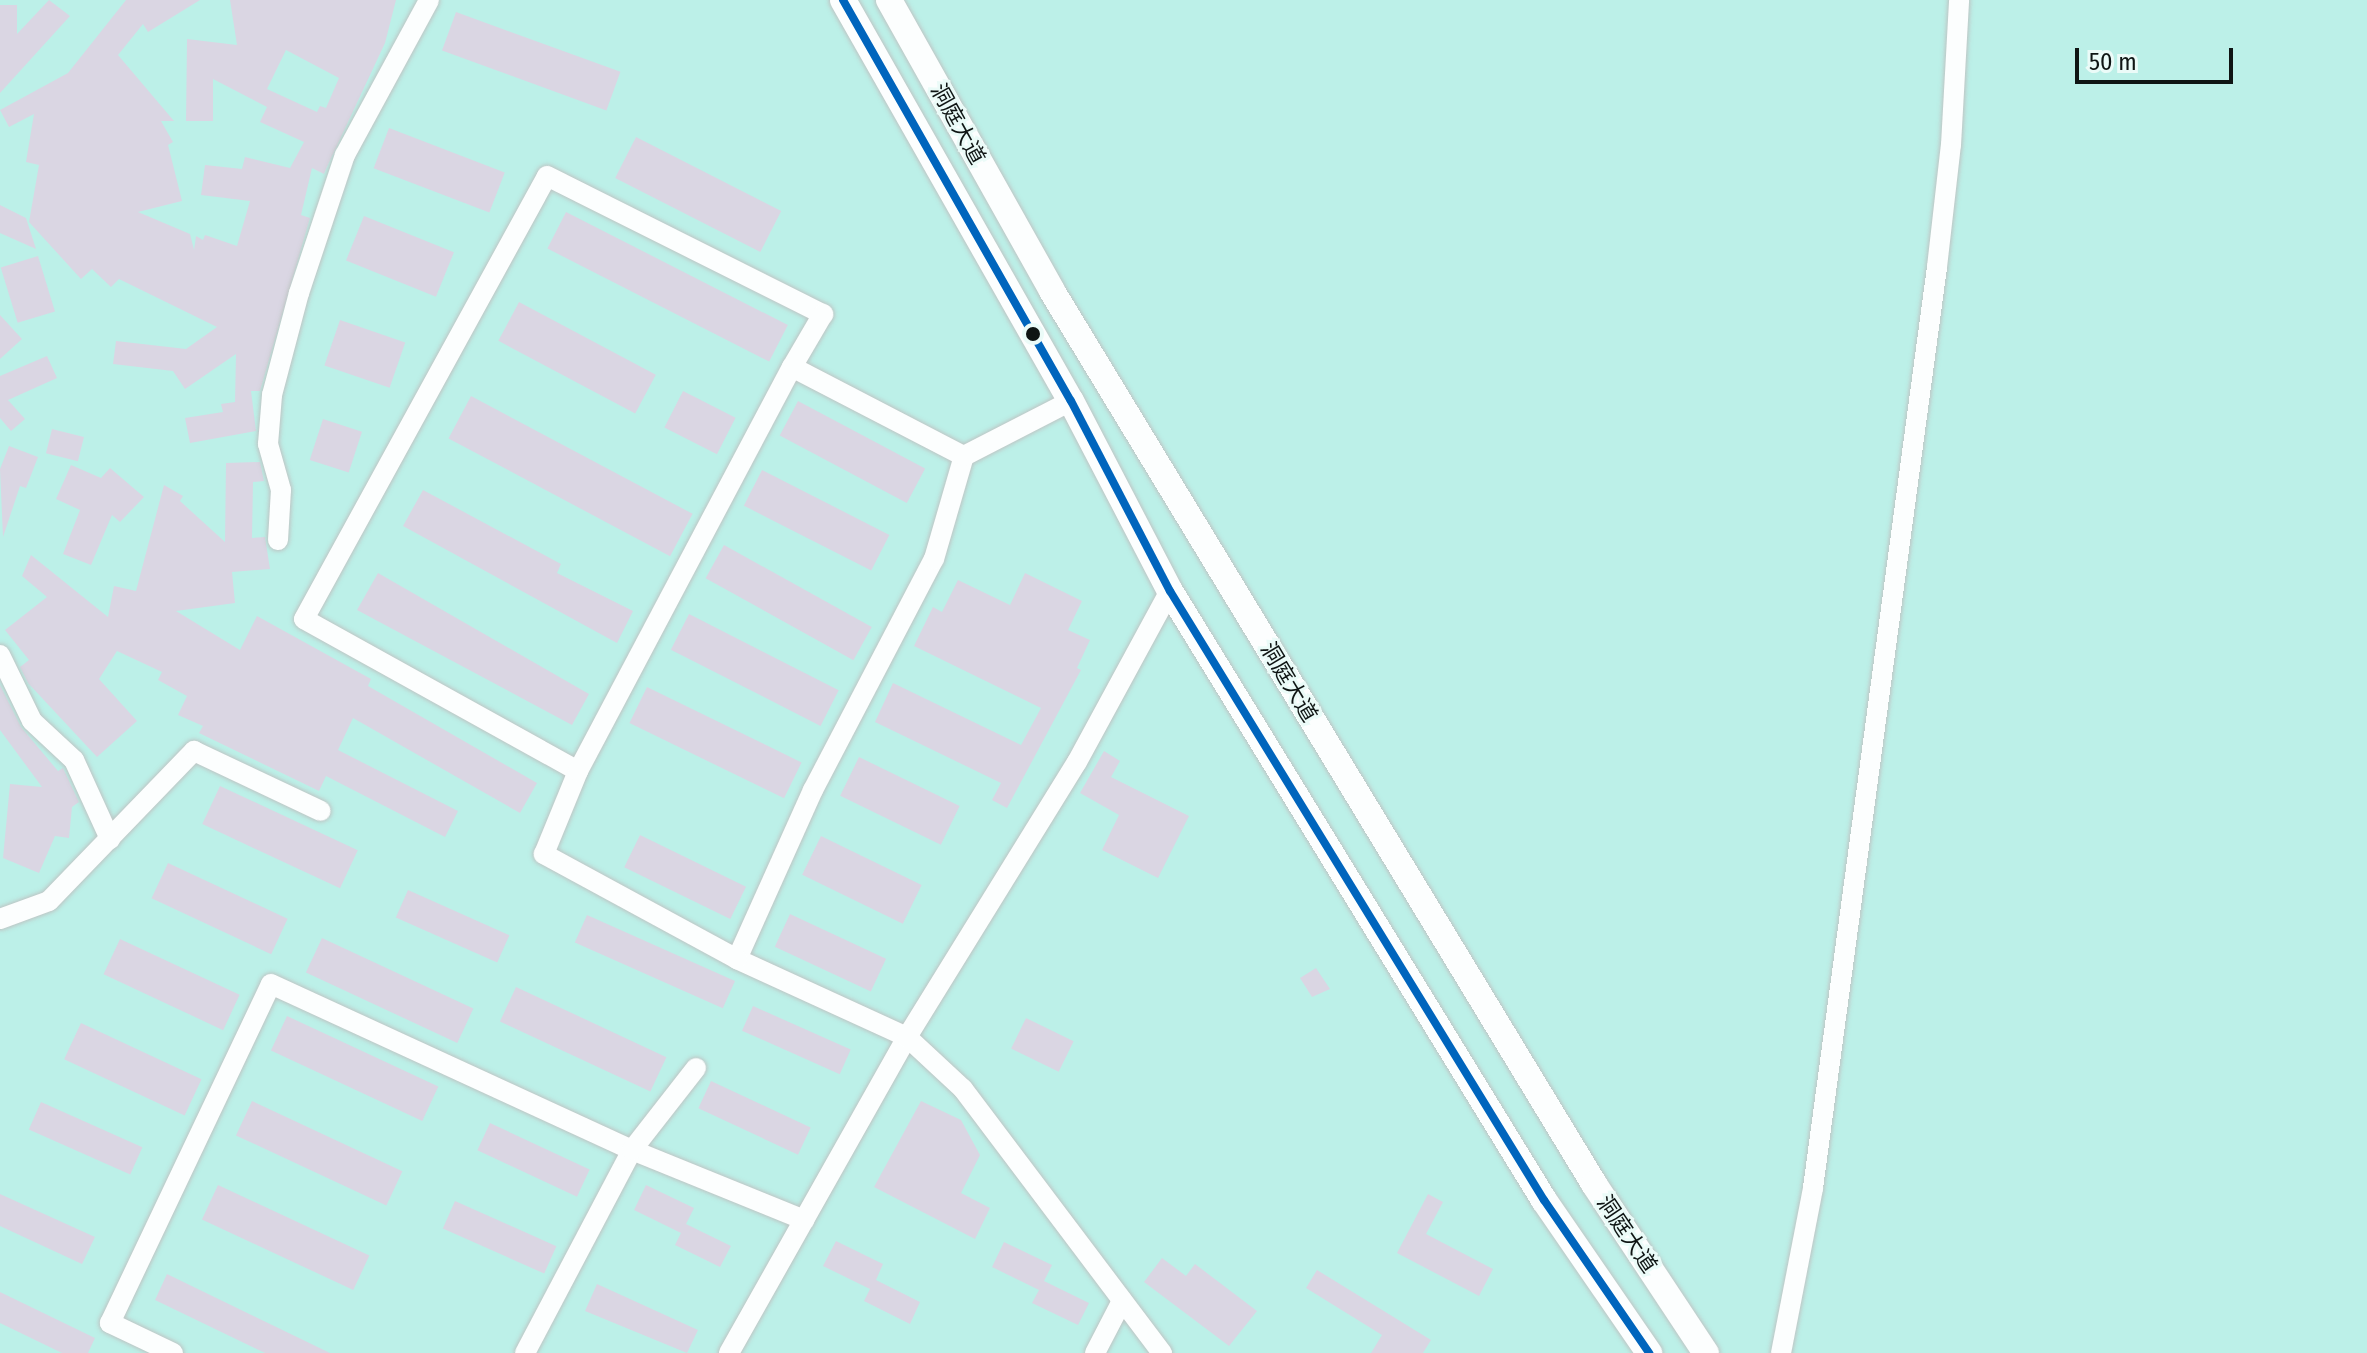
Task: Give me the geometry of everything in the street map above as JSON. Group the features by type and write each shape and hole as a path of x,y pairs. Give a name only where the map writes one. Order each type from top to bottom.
{"main road":[{"name":"洞庭大道","path":"843,0 1071,401 1170,591 1544,1200 1649,1353"},
{"name":"洞庭大道","path":"889,0 1068,318 1594,1184 1706,1353"}],"street":[{"path":"278,540 281,490 268,444 272,395 299,293 345,155 429,0"},
{"path":"1781,1353 1813,1188 1937,267 1951,145 1959,0"},
{"path":"578,771 304,619 547,176 823,314 578,771 544,854 737,959 907,1037 963,1089 1162,1353"},
{"path":"792,367 964,456"},
{"path":"737,959 813,790 934,559 964,456 1071,401"},
{"path":"729,1353 907,1037 1077,762 1170,591"},
{"path":"0,655 32,721 74,760 110,839"},
{"path":"0,919 49,901 194,751 321,811"},
{"path":"173,1353 110,1323 271,984 632,1150 804,1220"},
{"path":"525,1353 632,1150 696,1068"},
{"path":"1095,1353 1122,1301"}],"shaded area":[{"path":"0,0 2367,0 2367,1353 0,1353"}],"building":[{"path":"49,0 70,16 0,93 0,5 17,5 17,34"},
{"path":"126,0 200,0 148,32 143,24 118,55 174,121 161,121 173,142 168,145 182,201 138,212 190,234 194,250 196,236 203,240 205,235 237,246 250,201 201,195 205,165 242,169 245,157 290,168 304,142 260,122 267,107 213,79 213,121 186,121 187,39 237,45 230,0 396,0 385,43 324,174 312,168 301,215 310,218 260,391 251,391 256,431 190,443 185,418 223,412 221,404 235,402 236,354 185,389 173,371 113,364 116,341 186,349 217,327 119,279 111,287 92,269 81,279 29,222 39,165 26,162 34,114 9,127 0,110 68,73","holes":["286,50 339,78 326,108 320,106 317,112 267,89"]},
{"path":"456,12 620,72 606,110 442,51"},
{"path":"389,128 505,172 489,213 374,168"},
{"path":"636,137 781,211 760,252 615,178"},
{"path":"0,205 26,218 36,249 0,233"},
{"path":"566,212 788,325 769,362 547,249"},
{"path":"364,216 454,252 436,297 346,261"},
{"path":"38,256 55,311 18,323 1,267"},
{"path":"519,302 656,375 635,414 498,341"},
{"path":"0,315 22,339 0,359"},
{"path":"340,320 405,342 390,388 324,365"},
{"path":"47,356 57,378 8,400 25,419 11,431 0,418 0,376"},
{"path":"683,391 736,418 717,454 664,428"},
{"path":"471,396 693,514 670,556 448,438"},
{"path":"798,401 925,469 907,503 780,435"},
{"path":"323,419 362,432 349,473 310,460"},
{"path":"52,429 84,437 78,461 46,453"},
{"path":"9,446 38,457 26,488 20,486 3,537 0,469"},
{"path":"260,462 264,481 253,482 252,538 265,537 270,569 232,572 235,603 176,611 240,650 257,616 371,679 368,686 537,783 520,813 353,718 338,750 458,811 445,837 326,776 319,791 199,733 203,726 178,715 187,696 158,680 162,672 117,651 99,679 137,721 97,757 28,683 20,667 29,660 5,630 47,597 22,576 31,555 108,617 114,586 136,591 164,485 183,496 180,501 225,542 226,463"},
{"path":"71,465 101,478 110,468 144,497 120,522 112,515 91,565 63,554 80,510 56,499"},
{"path":"762,470 889,535 871,571 744,506"},
{"path":"423,490 561,564 557,573 633,611 617,643 403,526"},
{"path":"724,545 872,627 853,660 706,578"},
{"path":"378,573 589,694 572,725 357,610"},
{"path":"1025,573 1082,601 1068,630 1090,640 1077,668 1081,670 1007,808 992,800 1001,783 875,722 893,683 1021,745 1041,708 914,646 933,607 942,612 958,580 1010,605"},
{"path":"689,614 839,690 821,726 671,650"},
{"path":"0,685 21,727 58,771 63,768 79,802 72,807 69,838 55,836 39,873 3,858 10,784 42,787 0,730"},
{"path":"647,687 802,762 784,798 629,723"},
{"path":"1104,751 1120,761 1111,777 1189,816 1158,878 1102,850 1119,815 1080,793"},
{"path":"859,757 960,806 941,845 840,796"},
{"path":"220,786 358,850 340,888 202,824"},
{"path":"640,835 746,887 730,919 624,867"},
{"path":"821,836 922,885 903,924 802,875"},
{"path":"168,863 288,919 271,954 152,898"},
{"path":"408,890 509,935 497,963 396,917"},
{"path":"790,914 886,959 871,991 775,947"},
{"path":"587,915 735,981 723,1008 575,942"},
{"path":"322,938 473,1009 457,1043 306,972"},
{"path":"120,939 240,995 223,1030 104,974"},
{"path":"1316,968 1330,989 1312,997 1300,978"},
{"path":"516,987 666,1057 650,1092 500,1021"},
{"path":"753,1006 851,1050 840,1074 742,1031"},
{"path":"287,1016 438,1087 422,1121 271,1050"},
{"path":"1026,1018 1074,1041 1059,1072 1011,1049"},
{"path":"81,1023 202,1079 185,1115 64,1059"},
{"path":"711,1081 811,1127 798,1155 698,1108"},
{"path":"252,1101 402,1171 386,1206 236,1135"},
{"path":"921,1101 961,1120 980,1155 961,1193 990,1208 975,1239 874,1187"},
{"path":"41,1102 142,1147 130,1175 29,1129"},
{"path":"490,1123 590,1169 577,1197 477,1150"},
{"path":"218,1185 369,1256 353,1290 202,1219"},
{"path":"646,1185 694,1208 686,1224 731,1246 720,1267 675,1245 681,1233 634,1210"},
{"path":"0,1194 95,1237 82,1264 0,1226"},
{"path":"1428,1194 1443,1202 1426,1234 1493,1269 1479,1296 1397,1253"},
{"path":"455,1201 556,1246 544,1274 443,1228"},
{"path":"836,1241 883,1264 876,1280 920,1302 910,1324 864,1301 870,1289 823,1266"},
{"path":"1004,1242 1052,1265 1044,1281 1089,1303 1078,1325 1032,1303 1039,1290 992,1267"},
{"path":"1162,1258 1186,1276 1195,1264 1257,1311 1229,1346 1144,1282"},
{"path":"1317,1270 1431,1340 1423,1353 1371,1353 1382,1335 1306,1288"},
{"path":"167,1274 330,1353 265,1353 155,1300"},
{"path":"597,1284 698,1330 687,1353 585,1311"},
{"path":"0,1292 95,1338 88,1353 62,1353 0,1323"}],"transit line":[{"path":"843,0 1071,401 1170,591 1544,1200 1649,1353"}]}
